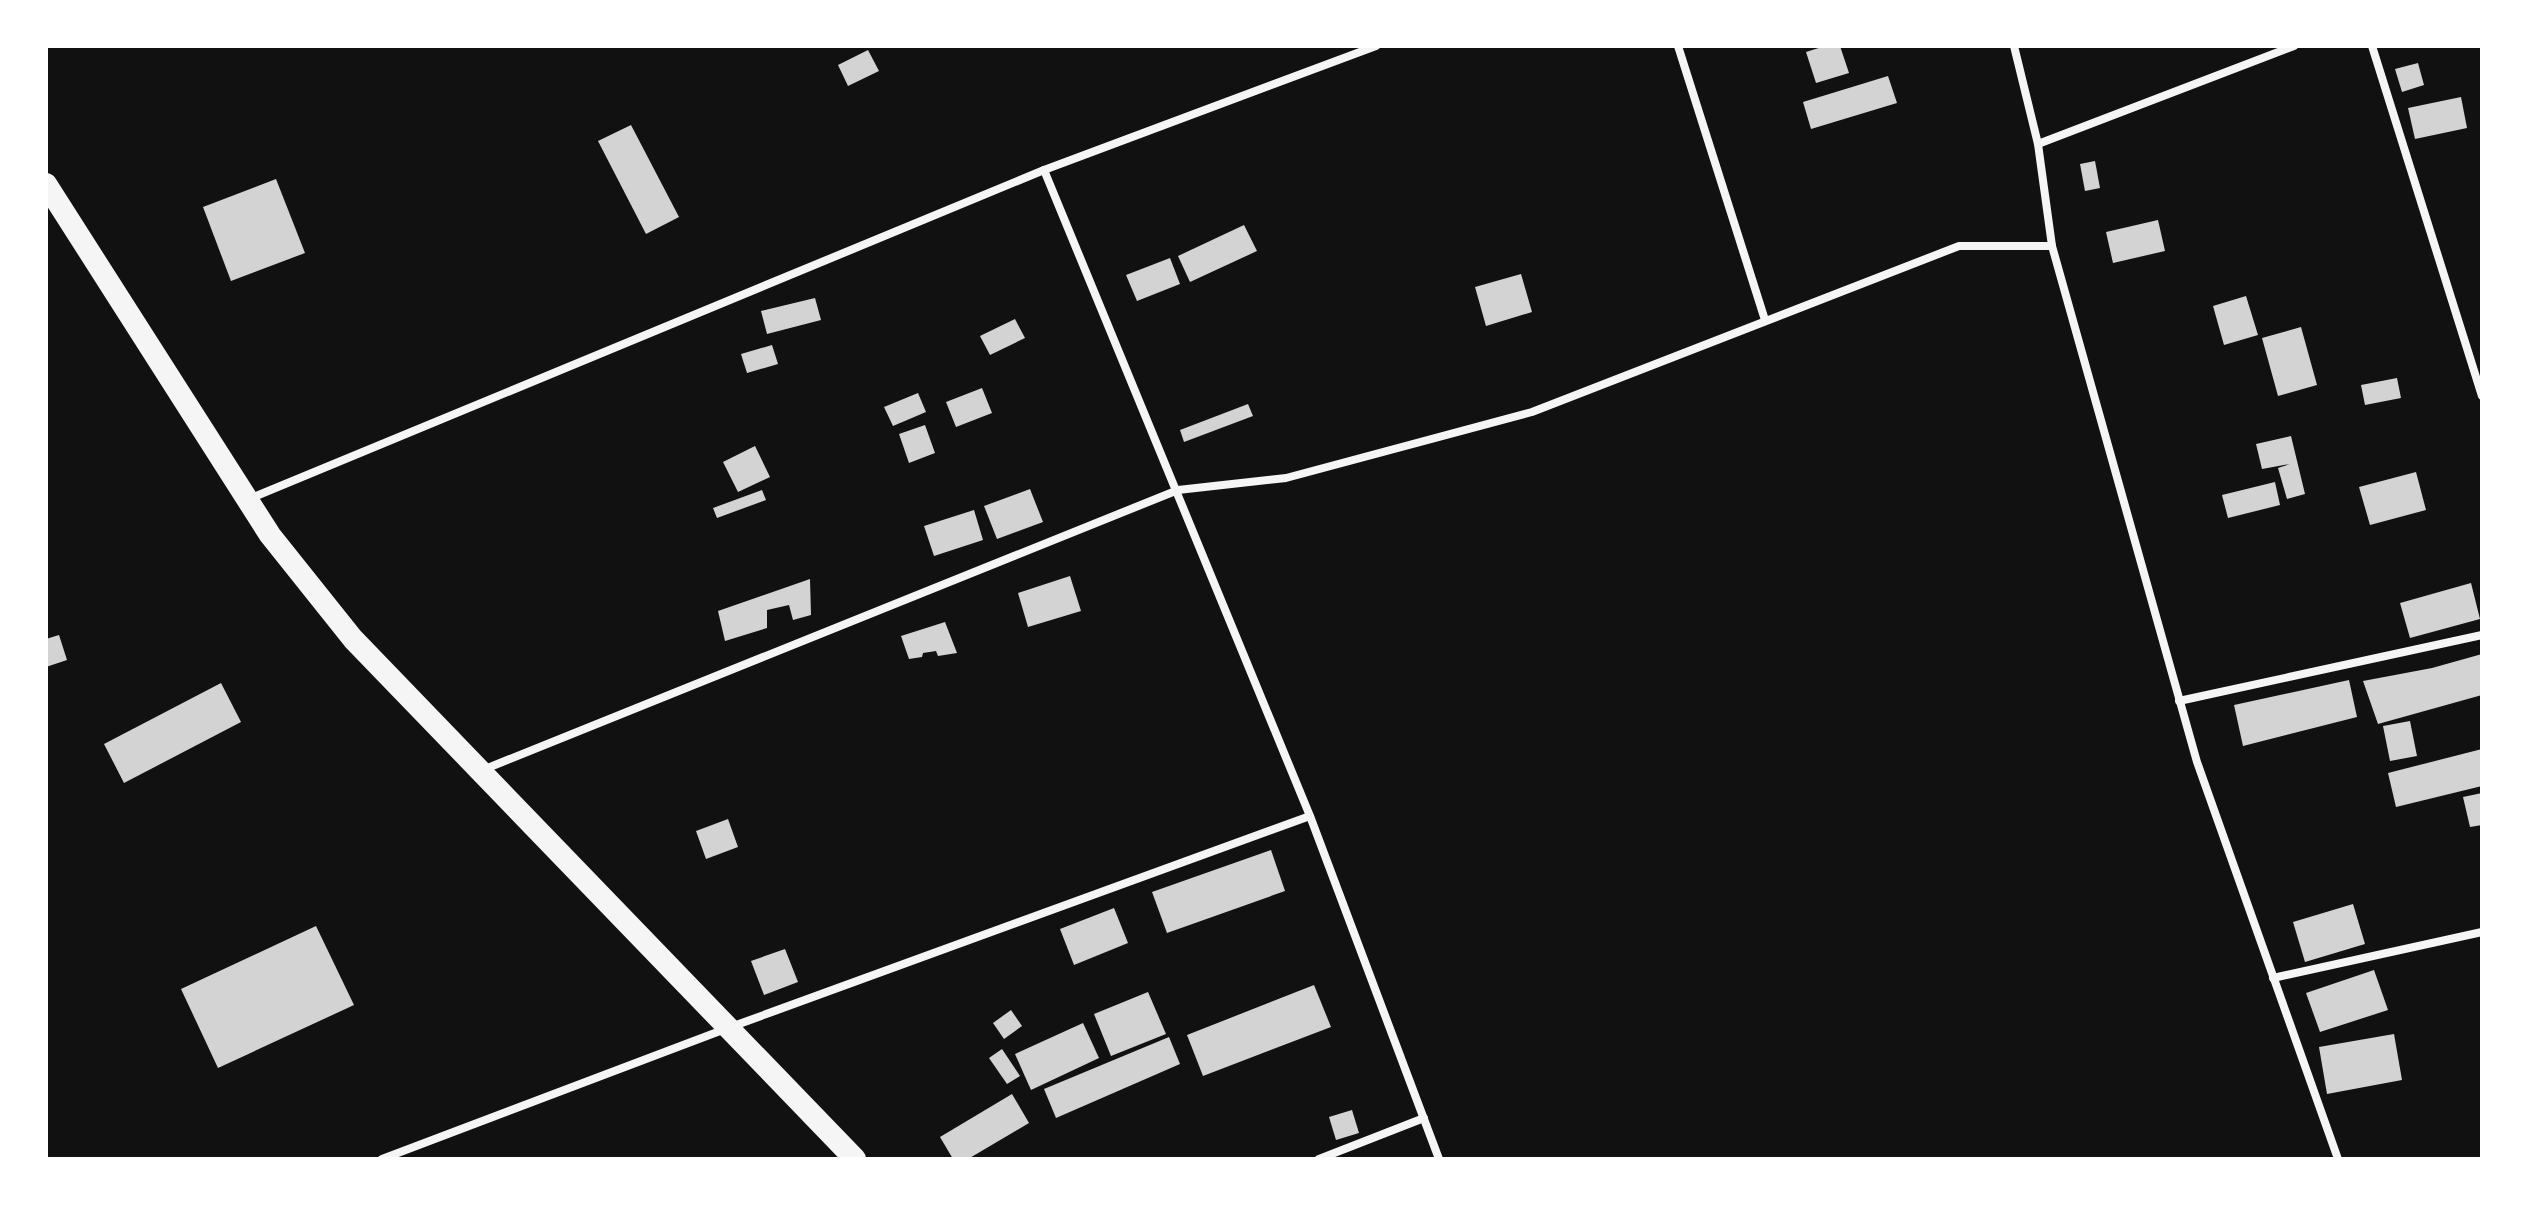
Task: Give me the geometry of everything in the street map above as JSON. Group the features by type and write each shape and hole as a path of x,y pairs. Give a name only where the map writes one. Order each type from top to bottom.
{"highway":[{"path":"46,184 270,535 353,639 855,1159"}],"street":[{"path":"248,499 1044,170 1376,46"},
{"path":"1678,46 1765,320"},
{"path":"2014,46 2038,144 2052,246 2179,701 2197,762 2338,1159"},
{"path":"2038,144 2294,46"},
{"path":"2372,46 2482,396"},
{"path":"1044,170 1310,816 1439,1159"},
{"path":"480,771 1178,490 1286,478 1532,412 1959,246 2052,246"},
{"path":"2179,701 2482,635"},
{"path":"382,1159 728,1028 1310,816"},
{"path":"2273,978 2482,932"},
{"path":"1319,1159 1424,1118"}],"building":[{"path":"1825,46 1840,46 1849,73 1816,83 1806,52"},
{"path":"868,50 879,71 848,86 838,65"},
{"path":"2418,63 2424,85 2402,92 2395,69"},
{"path":"1888,76 1897,103 1811,129 1803,102"},
{"path":"2461,97 2467,128 2415,139 2408,108"},
{"path":"631,125 679,217 646,234 598,141"},
{"path":"2095,161 2100,188 2085,191 2080,164"},
{"path":"276,179 305,253 231,281 203,207"},
{"path":"2158,220 2165,251 2113,263 2106,232"},
{"path":"1244,225 1257,251 1190,282 1178,256"},
{"path":"1170,258 1180,284 1137,301 1126,275"},
{"path":"1521,274 1532,312 1486,326 1475,287"},
{"path":"2246,296 2258,335 2224,345 2213,306"},
{"path":"815,298 821,320 767,334 761,311"},
{"path":"1015,319 1025,338 990,355 980,336"},
{"path":"2301,327 2317,385 2278,396 2262,338"},
{"path":"772,345 778,364 747,373 741,354"},
{"path":"2397,378 2401,398 2365,405 2361,385"},
{"path":"982,388 992,413 956,427 946,402"},
{"path":"918,393 926,412 893,426 884,407"},
{"path":"1248,404 1253,416 1184,442 1180,430"},
{"path":"925,425 935,453 909,463 899,434"},
{"path":"2291,436 2305,494 2287,499 2278,468 2290,464 2262,469 2256,444"},
{"path":"755,446 770,477 738,492 723,462"},
{"path":"2416,472 2426,510 2370,525 2359,487"},
{"path":"2275,482 2280,505 2228,518 2222,495"},
{"path":"1030,489 1043,522 997,539 984,506"},
{"path":"762,490 766,500 717,518 713,508"},
{"path":"974,510 983,540 934,556 924,526"},
{"path":"1070,576 1081,611 1028,627 1018,593"},
{"path":"810,579 811,615 793,620 789,605 767,610 767,628 725,641 718,611"},
{"path":"2471,583 2480,619 2410,638 2400,603"},
{"path":"945,622 957,653 938,656 936,651 909,659 901,636"},
{"path":"59,635 67,660 46,667 46,639"},
{"path":"2482,654 2482,695 2378,724 2363,681 2432,668"},
{"path":"2349,680 2357,717 2243,746 2234,705"},
{"path":"221,683 241,722 124,783 104,744"},
{"path":"2410,721 2417,756 2390,761 2383,726"},
{"path":"2482,749 2482,786 2396,807 2388,773"},
{"path":"2482,793 2482,825 2470,827 2463,797"},
{"path":"728,819 738,847 706,859 696,831"},
{"path":"1271,850 1285,891 1167,933 1152,892"},
{"path":"2353,904 2365,944 2305,962 2293,922"},
{"path":"1114,908 1128,943 1074,965 1060,929"},
{"path":"316,926 354,1005 218,1068 181,989"},
{"path":"785,949 798,982 764,995 751,961"},
{"path":"2374,970 2388,1010 2320,1032 2306,993"},
{"path":"1314,985 1331,1027 1203,1076 1187,1035"},
{"path":"1148,992 1166,1034 1111,1056 1094,1014"},
{"path":"1011,1010 1022,1026 1004,1039 993,1023"},
{"path":"1083,1023 1099,1058 1031,1090 1015,1054"},
{"path":"2394,1034 2402,1080 2327,1094 2319,1047"},
{"path":"1169,1037 1180,1064 1056,1118 1044,1089"},
{"path":"1002,1049 1020,1076 1007,1084 989,1058"},
{"path":"1012,1094 1029,1123 968,1159 953,1159 940,1137"},
{"path":"1352,1110 1359,1133 1336,1140 1329,1117"}]}
